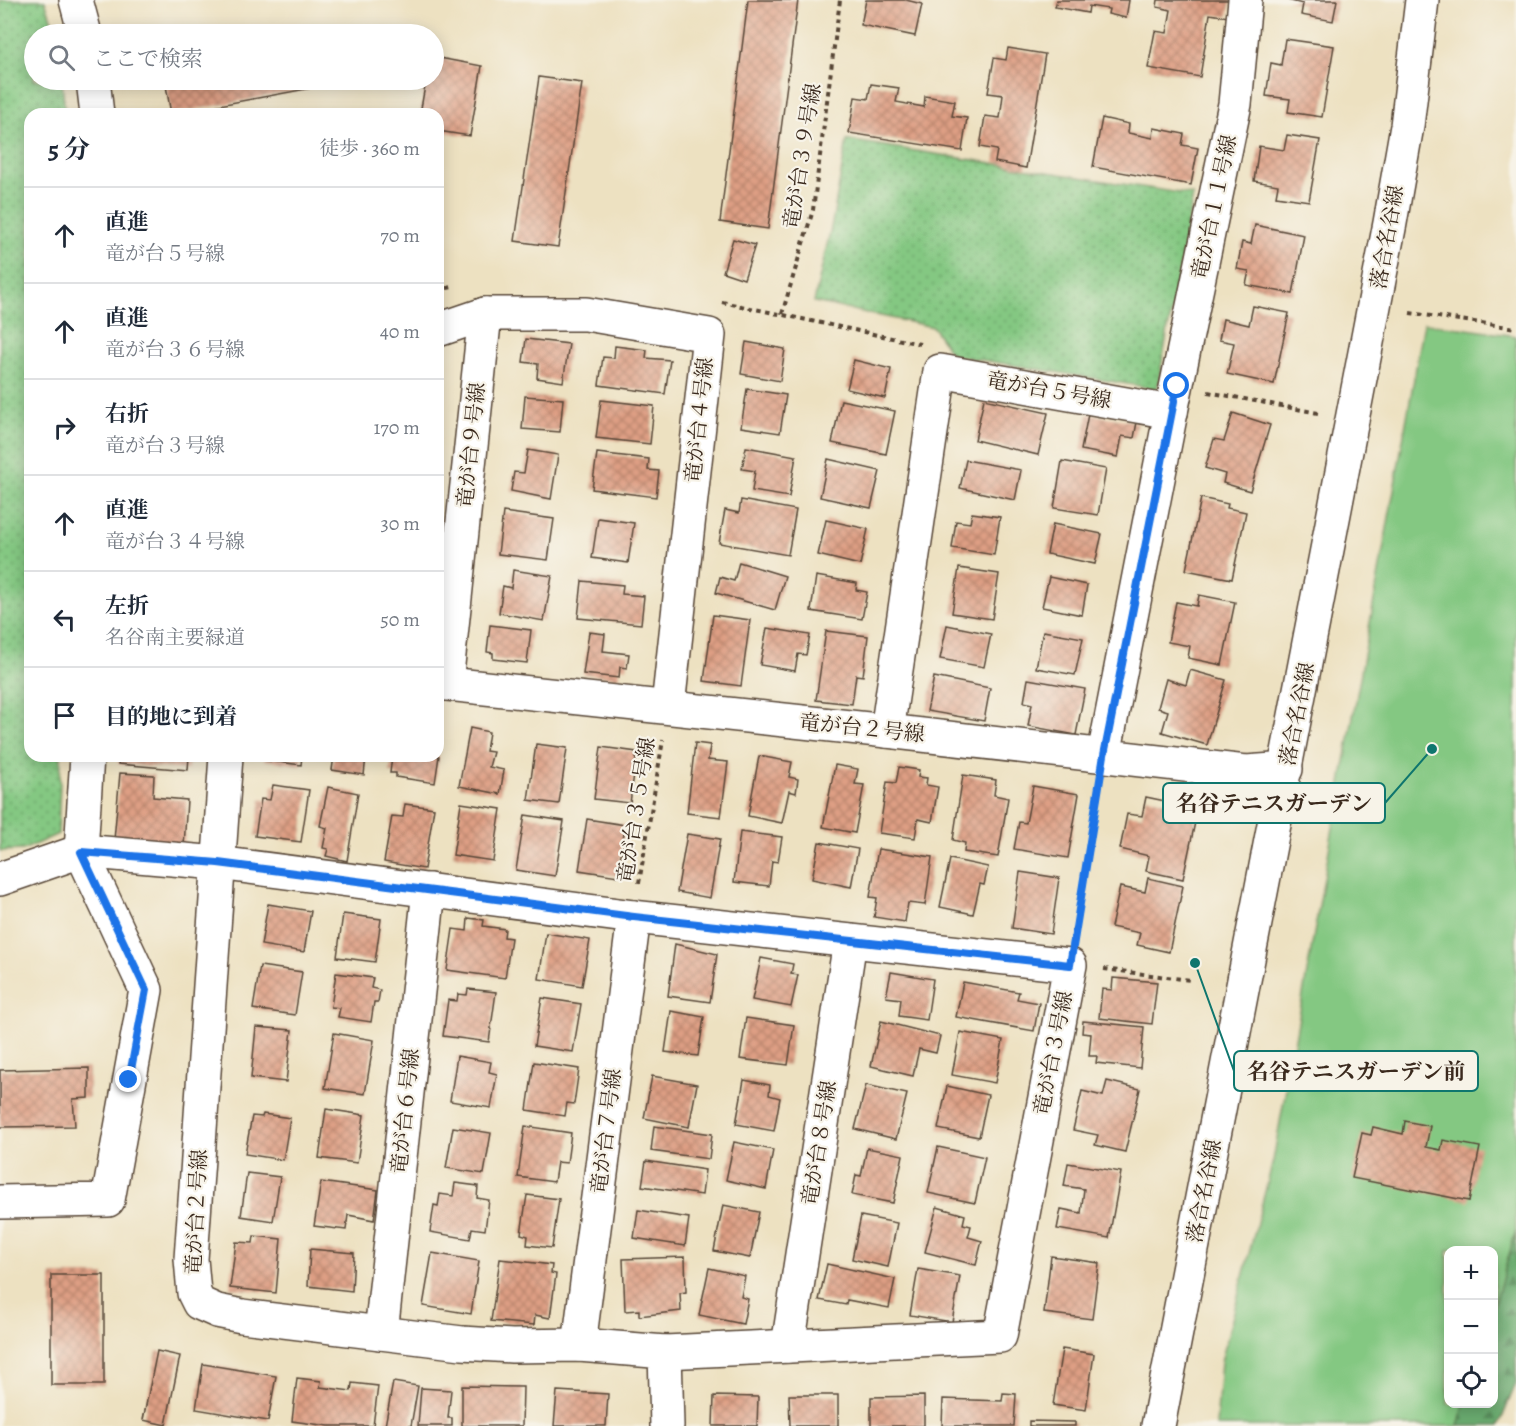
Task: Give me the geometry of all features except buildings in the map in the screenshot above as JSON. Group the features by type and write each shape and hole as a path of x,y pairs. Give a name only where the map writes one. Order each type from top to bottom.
{"street":[{"path":"76,0 82,24"},
{"name":"竜が台１１号線","path":"1174,399 1235,104 1245,0"},
{"name":"落合名谷線","path":"1158,1426 1392,212 1407,126 1422,0"},
{"path":"94,90 96,108"},
{"name":"竜が台４号線","path":"444,328 485,314 586,314 709,335 668,706"},
{"name":"竜が台９号線","path":"444,666 485,314"},
{"name":"竜が台５号線","path":"886,731 940,371 1174,399"},
{"path":"1104,755 1174,399"},
{"name":"竜が台２号線","path":"444,683 668,706 1246,772 1286,769"},
{"path":"0,1202 108,1200 146,990 81,852 87,762"},
{"name":"竜が台２号線","path":"226,762 191,1259 194,1293 199,1303 217,1311 381,1333 502,1346 579,1346 665,1352"},
{"path":"0,879 81,852"},
{"name":"竜が台３号線","path":"81,852 218,863 634,917 1070,965 1000,1336 665,1352"},
{"name":"竜が台６号線","path":"381,1333 429,890"},
{"name":"竜が台７号線","path":"579,1346 634,917"},
{"name":"竜が台８号線","path":"788,1346 850,941"},
{"path":"665,1352 667,1426"}],"path":[{"name":"竜が台３９号線","path":"782,314 813,210 840,0"},
{"path":"1410,313 1516,328"},
{"path":"1174,399 1319,413"},
{"name":"竜が台３５号線","path":"634,917 668,706"},
{"path":"1104,755 1070,965 1190,980"}],"green space":[{"path":"0,0 45,0 53,24 24,24 24,90 63,90 64,108 24,108 24,762 61,762 58,834 23,850 0,851"},
{"path":"847,140 1193,195 1157,389 952,355 933,327 814,302 832,223"},
{"path":"1424,323 1516,336 1516,1231 1498,1293 1498,1246 1444,1246 1444,1408 1464,1408 1458,1426 1216,1426 1221,1362 1273,1161"},
{"path":"1516,1231 1516,1383 1499,1426 1458,1426 1464,1408 1498,1408 1498,1293"}],"place":[{"name":"名谷テニスガーデン","path":"1432,749"},
{"name":"名谷テニスガーデン前","path":"1195,963"}],"route":[{"path":"129,1080 146,990 81,852 218,863 634,917 1070,965 1104,755 1177,386"}]}
